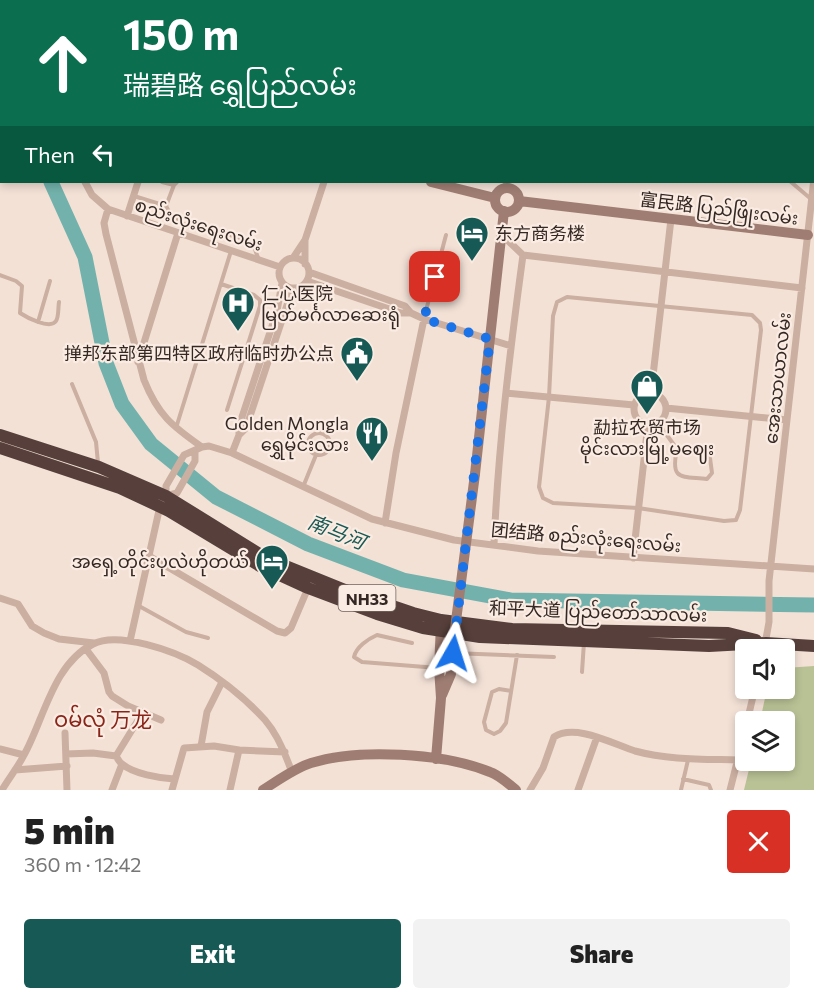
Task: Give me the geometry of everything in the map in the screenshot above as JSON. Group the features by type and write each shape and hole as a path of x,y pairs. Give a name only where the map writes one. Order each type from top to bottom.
{"highway":[{"name":"和平大道 ပြည်တော်သာလမ်း","path":"0,435 99,467 167,495 266,558 345,590 413,613 441,626 728,633 745,639"},
{"name":"和平大道 ပြည်တော်သာလမ်း","path":"0,448 120,488 167,495 260,566 308,588 377,614 441,626 480,637 735,646"},
{"name":"和平大道 ပြည်တော်သာလမ်း","path":"795,646 814,646"}],"street":[{"path":"490,0 527,0"},
{"name":"စည်းလုံးရေးလမ်း","path":"86,183 92,195 108,209 280,267"},
{"path":"127,216 138,183"},
{"path":"305,240 305,264 309,272 307,281 303,285 289,288 279,278 280,267 285,261 293,258 305,240 324,183"},
{"path":"435,183 495,198"},
{"name":"အေးသာယာလမ်း","path":"766,639 771,566 814,183"},
{"path":"507,185 515,191 519,201 514,209 504,211 496,204 495,198 499,191 507,185"},
{"name":"富民路 ပြည်ဖြိုးလမ်း","path":"519,201 808,235"},
{"name":"စည်းလုံးရေးလမ်း","path":"108,209 104,223 106,234 138,363 151,398 176,429 202,447"},
{"path":"441,698 451,674 504,211"},
{"path":"651,393 671,219"},
{"path":"138,363 178,233"},
{"path":"501,234 523,255 802,288"},
{"path":"494,545 506,393 523,255"},
{"path":"293,258 305,264"},
{"path":"805,258 814,259"},
{"path":"309,272 405,306 411,313 424,319 511,346"},
{"path":"307,281 401,313 411,313"},
{"path":"232,453 277,310 282,282"},
{"path":"239,435 246,428 294,288"},
{"path":"385,523 396,453 424,319"},
{"path":"506,393 634,405"},
{"path":"651,393 661,397 666,408 658,423 648,424 636,416 634,405 642,395 651,393"},
{"path":"666,408 787,420"},
{"path":"633,558 648,424"},
{"path":"130,641 149,556 167,495 184,455 202,447"},
{"name":"团结路 စည်းလုံးရေးလမ်း","path":"202,447 232,453 372,519 454,540 538,551 814,568"},
{"path":"167,495 195,462 195,451"},
{"path":"149,556 277,631 285,633 291,628 308,588"},
{"path":"0,598 18,604 32,626 59,639 94,643 115,639 145,643 196,664 234,690 266,722 285,752 292,773"},
{"path":"436,759 441,698 439,668 441,626"},
{"path":"2,790 24,755 60,676 94,643"},
{"path":"86,649 104,673 112,696 161,720"},
{"path":"201,747 207,712 222,682"},
{"path":"116,756 143,712"},
{"path":"65,733 67,790"},
{"path":"531,790 543,768 554,737 567,733 597,737 636,751 688,759 735,760"},
{"path":"578,790 597,737"},
{"path":"172,790 182,749 214,746 239,750 285,752"},
{"path":"0,749 24,755"},
{"path":"230,790 239,750"},
{"path":"66,754 93,753 116,756 122,764 149,776 174,779"},
{"path":"263,790 310,763 355,755 390,753 436,759 491,772 512,789"},
{"path":"112,790 122,764"},
{"path":"15,770 67,766"},
{"path":"730,790 735,771"}],"lane":[{"path":"176,183 166,206 170,216 189,226 242,239 253,245 259,260"},
{"path":"799,184 812,199"},
{"path":"134,196 166,206"},
{"path":"424,319 446,235"},
{"path":"176,429 231,251"},
{"path":"0,275 22,286 20,313 38,322 49,325 57,321 59,302"},
{"path":"38,322 50,281"},
{"path":"221,284 254,295 260,300 227,411"},
{"path":"567,297 752,315 759,322 761,330 740,510 736,520 724,521 638,508 553,503 543,498 539,487 549,397 553,316 557,302 567,297"},
{"path":"72,384 96,442 99,467"},
{"path":"658,423 677,449 711,458 712,473 707,479 681,476 675,472 677,449"},
{"path":"322,433 329,438 330,447 325,454 316,455 309,450 308,441 313,434 322,433"},
{"path":"303,488 316,455"},
{"path":"139,606 186,632 208,638"},
{"path":"412,643 377,635 355,652 354,657 362,662 439,668"},
{"path":"582,672 584,641"},
{"path":"453,648 518,656 554,657"},
{"path":"511,691 499,689 492,692 484,722 486,730 494,734 500,731 506,723 518,656"},
{"path":"681,790 688,759"},
{"path":"683,779 708,786 711,790"}],"green space":[{"path":"814,666 814,790 744,790 749,771 795,771 795,711 762,711 765,699 795,699 795,667"}],"waterway":[{"name":"南马河","path":"51,183 85,257 106,363 122,404 151,444 216,497 308,544 403,580 511,600 814,605"}],"place":[{"name":"东方商务楼","path":"472,262"},
{"name":"仁心医院 မြတ်မင်္ဂလာဆေးရုံ","path":"238,332"},
{"name":"掸邦东部第四特区政府临时办公点","path":"357,382"},
{"name":"勐拉农贸市场 မိုင်းလားမြို့မဈေး","path":"647,415"},
{"name":"Golden Mongla ရွှေမိုင်းလား","path":"372,462"},
{"name":"အရှေ့တိုင်းပုလဲဟိုတယ်","path":"272,590"}],"district":[{"name":"ဝမ်လုံ 万龙","path":"103,718"}],"route":[{"path":"435,277 424,319 490,339 453,653"}]}
